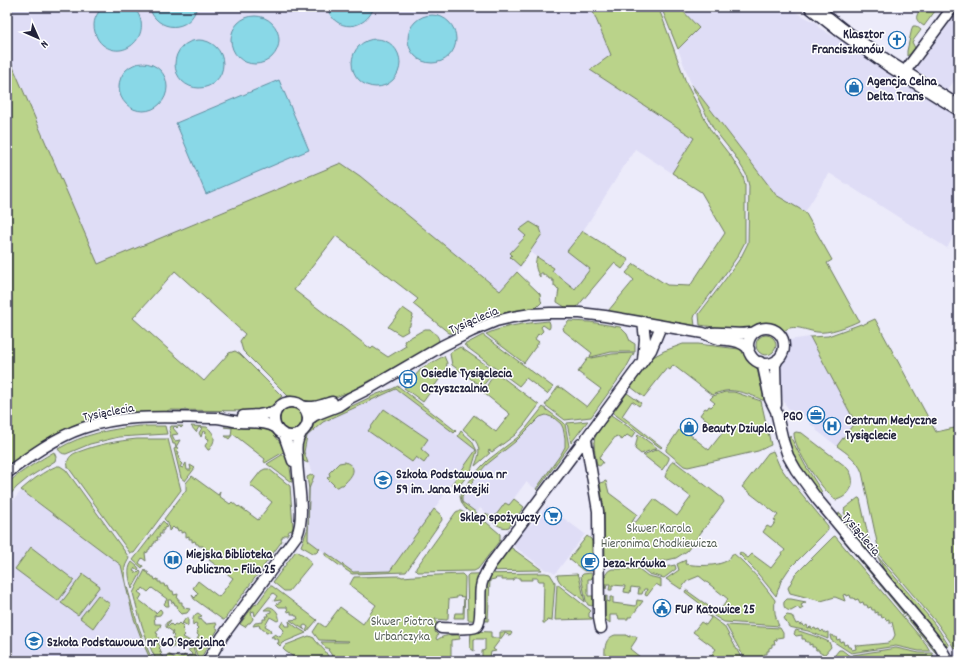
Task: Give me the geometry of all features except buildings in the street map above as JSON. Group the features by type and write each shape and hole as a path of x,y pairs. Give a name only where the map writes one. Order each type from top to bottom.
{"main road":[{"path":"812,7 856,41 903,74 959,108"}],"street":[{"path":"903,74 953,7"},
{"name":"Tysiąclecia","path":"308,420 315,415 338,406 472,331 496,321 531,314 559,312 592,314 643,322 703,333 718,338 735,341 744,344 749,349"},
{"path":"643,322 646,339 643,360"},
{"path":"441,628 472,628 478,625 480,619 481,586 486,572 581,444 586,440 587,436 651,350 661,326"},
{"path":"770,328 780,335 784,344 778,359 771,363 760,362 751,355 749,341 755,332 759,329 770,328"},
{"name":"Tysiąclecia","path":"703,333 719,332 748,334 755,332"},
{"name":"Tysiąclecia","path":"778,359 775,365 776,411 779,429 785,448 796,470 817,499 929,633 940,647 948,661"},
{"name":"Tysiąclecia","path":"760,362 763,366 770,399 776,411"},
{"name":"Tysiąclecia","path":"302,406 308,408 320,406 337,400 350,398"},
{"path":"288,401 302,406 305,409 308,420 305,430 296,436 290,437 280,433 275,427 273,420 274,412 278,407 282,403 288,401"},
{"name":"Tysiąclecia","path":"226,419 238,416 250,416 274,412"},
{"name":"Tysiąclecia","path":"7,473 25,460 73,432 97,424 122,419 226,419 237,422 270,424 275,427"},
{"path":"208,661 222,637 297,535 300,525 300,506 296,447 297,440 301,433"},
{"path":"284,435 297,470"},
{"path":"586,440 598,511 600,628"}],"shaded area":[{"path":"7,7 591,7 611,55 590,70 695,138 672,173 635,149 583,231 568,251 590,269 575,289 552,271 554,267 530,252 517,272 500,291 360,176 341,163 98,264 7,53"},
{"path":"679,7 789,7 817,23 818,27 959,116 959,240 953,237 947,248 829,173 805,212 776,195 691,84 678,49 699,28"},
{"path":"959,11 959,74 947,91 915,69"},
{"path":"810,337 855,422 837,446 816,430 817,429 810,424 812,422 801,414 797,416 788,408 780,392 781,367 789,349 789,340"},
{"name":"Szkoła Podstawowa nr 59 im. Jana Matejki","path":"397,389 476,450 390,571 353,572 308,541 309,489 314,476 304,452 307,436 323,422"},
{"path":"546,415 554,418 561,424 565,438 565,447 536,489 526,482 509,505 505,502 493,518 480,508 477,513 462,502 462,497 486,465 515,442 540,417"},
{"path":"21,491 121,565 133,616 142,643 151,661 7,661 7,508"},
{"path":"547,506 585,534 555,574 549,570 546,570 512,545 522,530 532,524"}],"green space":[{"path":"591,7 658,7 687,85 711,131 732,158 743,176 745,185 745,242 737,257 695,315 695,326 608,311 634,280 626,273 634,264 667,285 690,286 725,233 701,192 672,173 694,138 590,70 611,55"},
{"path":"661,7 679,7 699,28 678,49"},
{"path":"922,7 938,7 924,26 917,19 918,13"},
{"path":"913,26 916,26 921,30 912,42 915,48 907,56 907,51"},
{"path":"7,53 98,264 341,163 360,176 500,291 517,272 540,294 542,302 536,308 492,316 454,333 449,333 413,304 418,299 336,236 294,290 371,349 373,347 388,357 406,346 404,341 425,329 430,329 437,335 439,341 438,343 351,391 323,402 307,402 296,397 288,396 243,351 240,341 245,334 175,271 133,318 204,381 229,353 235,351 240,354 282,396 271,406 256,411 169,410 166,412 126,413 98,418 77,424 54,435 7,466"},
{"path":"691,84 776,195 805,212 832,260 827,263 859,321 827,332 800,328 792,328 784,331 772,323 761,323 742,329 700,325 699,314 741,257 748,243 749,186 746,174 735,156 713,128"},
{"path":"530,222 540,228 542,234 520,266 510,257 512,255 510,253 526,236 519,230"},
{"path":"583,231 629,260 622,269 614,263 577,307 565,307 557,302 559,289 554,286 554,281 546,277 546,275 543,275 543,273 540,273 540,277 536,267 536,260 537,257 554,268 552,271 575,289 590,269 567,251"},
{"path":"403,308 413,315 410,326 407,328 408,331 401,335 388,327"},
{"path":"875,319 936,432 959,427 959,649 954,648 937,623 880,556 862,472 855,461 837,446 855,422 810,337 828,336 861,324 862,325"},
{"path":"549,321 549,329 543,325 541,327 543,331 539,335 538,334 535,339 539,342 524,363 486,334 509,326"},
{"path":"569,321 590,322 620,327 627,334 630,341 635,344 635,352 611,352 591,357 590,356 592,353 564,331 563,328"},
{"path":"483,335 553,387 547,394 526,378 519,386 464,345"},
{"path":"762,335 770,335 776,341 776,349 770,355 762,355 756,349 756,341"},
{"path":"683,344 698,344 739,349 744,353 748,361 757,368 764,400 734,391 725,391 712,395 673,365 670,370 667,368 644,397 631,387 653,357"},
{"path":"460,347 492,369 493,373 482,387 452,365 450,354"},
{"path":"634,353 625,370 591,417 565,420 545,405 558,387 562,388 587,407 601,389 578,372 589,357"},
{"path":"444,356 447,363 446,370 423,402 404,388 410,384 408,380 414,377 422,368"},
{"path":"496,374 539,405 515,435 492,452 489,450 488,452 490,453 475,466 479,448 473,438 463,429 474,415 496,432 510,414 484,393 489,382"},
{"path":"398,386 456,431 454,433 396,389 323,422 307,436 304,452 308,463 303,461 301,453 303,440 311,431 316,422"},
{"path":"725,392 734,392 761,401 771,445 758,451 688,467 684,466 666,451 666,449 679,430 684,430 709,450 723,432 700,415 705,408 707,409 709,406 711,407 715,403 710,399 713,396"},
{"path":"627,393 641,403 639,406 632,401 622,416 662,447 661,448 613,413"},
{"path":"543,407 565,424 569,446 537,490 536,489 565,447 565,438 561,424 554,418 546,415 540,417 515,442 486,465 462,496 462,502 460,496 481,467 518,437"},
{"path":"291,408 299,411 302,419 299,427 291,430 283,427 280,419 283,411"},
{"path":"384,409 428,439 421,449 429,456 424,463 416,457 412,462 368,431"},
{"path":"611,415 636,432 632,438 627,435 622,440 616,436 599,458 603,462 599,466 597,465 595,454 595,439 598,432"},
{"path":"588,421 587,422 571,443 567,423"},
{"path":"140,426 165,426 167,434 119,437 90,444 66,454 61,453 58,449 87,436"},
{"path":"171,426 175,426 173,428 178,434 172,435 175,441 180,440 176,447 178,448 178,455 180,456 179,459 181,460 180,462 182,464 180,467 183,468 186,463 187,470 191,470 190,465 195,468 185,481 181,478 174,449 176,448 175,444 173,444 169,431"},
{"path":"191,426 207,427 212,433 214,440 209,450 205,446 209,439 206,438 206,432 203,431 201,437 199,433 202,428 199,427 196,432"},
{"path":"224,427 267,429 277,438 285,451 265,463 265,459 233,434 229,439 225,436 231,436 232,428"},
{"path":"461,431 472,441 477,451 471,471 459,486 455,486 451,485 476,450 458,436"},
{"path":"794,433 802,433 849,470 852,486 842,498 836,500 830,495 803,459 795,440"},
{"path":"638,434 657,448 641,454 635,449"},
{"path":"790,436 805,465 822,492 819,494 794,457 789,442"},
{"path":"137,439 168,439 181,490 134,553 130,553 68,467 68,463 71,456 77,452 102,445"},
{"path":"658,449 669,457 662,470 643,455"},
{"path":"773,451 779,465 786,475 828,526 828,529 823,535 789,569 781,581 776,596 754,569 739,554 740,552 748,558 752,554 771,568 785,550 763,532 767,526 771,528 778,515 742,487 768,453"},
{"path":"54,452 56,457 55,461 28,478 7,498 7,485 14,478"},
{"path":"285,453 289,461 292,482 267,464"},
{"name":"Skwer Karola Hieronima Chodkiewicza","path":"674,461 722,498 724,502 687,551 676,558 663,561 613,563 613,560 607,559 605,556 604,511 600,483 606,481 609,493 637,514 632,522 636,522 654,499 677,516 691,497 665,477 669,466"},
{"path":"345,462 350,464 353,473 343,485 336,487 327,478 330,476 329,473 339,463"},
{"path":"57,466 60,466 66,470 129,558 125,567 127,586 137,621 153,661 151,661 143,643 133,616 121,565 21,490 38,476"},
{"path":"269,469 290,486 293,527 287,535 284,535 281,539 282,541 223,620 194,599 192,595 195,598 198,593 193,588 198,581 219,597 233,578 209,560 213,554 207,549 203,549 203,546 196,544 195,541 192,542 192,539 189,539 189,536 186,537 185,532 181,533 181,530 178,531 177,528 175,529 173,527 169,531 168,523 164,519 186,490 186,483 192,476 218,495 220,492 219,496 230,504 232,502 238,507 239,506 258,520 272,502 250,485 261,471"},
{"path":"313,474 314,476 309,489 307,477"},
{"path":"309,489 308,540 320,549 316,553 313,553 301,546 308,528"},
{"path":"858,498 860,499 870,544 844,513 844,509"},
{"path":"514,499 524,507 509,527 506,528 499,526 485,515 486,513 493,519 505,503 509,505"},
{"path":"462,502 477,513 476,514 467,510"},
{"path":"434,509 441,515 442,520 406,572 352,574 343,568 343,566 340,566 325,555 325,552 353,572 390,571"},
{"path":"458,511 461,511 475,519 486,522 500,534 500,540 478,569 474,571 418,572 416,568"},
{"path":"840,513 867,545 869,554 838,516"},
{"path":"163,521 167,527 164,528 162,534 159,534 160,537 157,537 158,540 155,541 153,546 150,547 148,552 145,553 146,561 142,558 139,563 143,566 142,568 133,560"},
{"path":"839,535 841,535 938,652 935,652"},
{"path":"587,536 592,542 592,558 585,562 585,565 592,565 592,571 584,571 569,559"},
{"path":"835,536 926,644 930,651 919,651 896,646 851,653 831,640 830,635 836,637 837,640 840,639 840,642 843,641 844,645 847,644 852,650 856,649 855,644 858,646 888,643 895,635 892,622 889,622 889,619 886,620 885,617 882,618 881,615 878,615 878,612 875,613 875,610 872,610 871,607 868,608 863,602 860,603 858,599 855,600 854,598 851,598 850,595 843,595 845,601 835,597 821,601 790,593 788,588 795,575"},
{"path":"502,541 542,570 480,571"},
{"path":"31,547 74,580 58,601 15,569"},
{"path":"297,551 307,558 311,564 289,591 284,591 273,582"},
{"path":"732,554 740,559 751,570 775,600 775,613 779,626 724,622 714,616 685,592 686,590 718,613 728,599 699,576 687,581 681,589 666,579 679,570 677,564 686,560 685,564 713,565 728,560"},
{"path":"878,557 929,617 949,646 946,648 884,570"},
{"path":"132,562 139,569 138,570 135,568 133,571 137,573 140,570 141,573 132,589 129,568"},
{"path":"675,565 676,569 664,578 649,574 643,569 660,568"},
{"path":"639,569 648,576 661,579 661,587 656,584 647,596 645,595 647,589 644,589 642,594 638,594 639,588 631,587 630,593 624,592 625,586 612,585 612,590 609,590 610,584 607,584 606,589 606,575 609,570"},
{"path":"145,570 149,575 154,577 155,580 158,579 158,582 161,582 161,584 164,584 165,587 167,586 168,589 173,591 174,595 178,594 177,599 179,599 179,602 182,602 184,608 190,609 187,613 181,614 178,611 177,605 175,605 174,602 172,603 171,600 168,600 169,606 166,606 164,604 167,599 152,588 148,592 143,588 138,592 142,595 139,600 156,613 160,609 162,612 160,615 154,616 155,624 161,624 156,633 158,634 157,636 159,638 157,640 160,642 158,644 161,646 159,648 161,650 159,652 162,653 160,655 165,658 168,654 175,658 176,656 179,658 181,656 183,657 184,655 187,657 189,655 191,656 192,654 188,650 193,648 197,661 157,661 140,619 133,593"},
{"path":"591,573 592,578 588,579 588,596 593,596 592,606 588,605 586,601 581,576 583,574"},
{"path":"83,574 100,586 78,615 61,603"},
{"name":"Skwer Piotra Urbańczyka","path":"462,574 465,577 464,618 454,618 455,613 463,613 464,597 457,596 457,598 449,599 447,620 435,619 437,622 435,632 438,635 436,638 437,640 445,636 459,635 460,639 451,640 451,657 455,657 455,661 334,661 338,656 333,659 328,648 326,648 321,642 349,641 319,640 313,632 319,623 325,627 340,607 363,624 376,605 351,586 350,584 354,577 402,577"},
{"path":"469,574 550,574 555,582 552,621 547,620 546,623 543,623 544,581 538,581 538,578 532,578 532,580 520,580 520,578 514,578 513,580 502,580 502,578 496,578 490,580 488,621 468,620 467,576"},
{"path":"577,574 579,576 585,602 577,594 576,595 562,584 557,575"},
{"path":"557,584 591,611 589,613 589,617 592,619 555,620"},
{"path":"270,586 317,620 307,632 307,626 303,626 305,630 290,620 298,619 297,616 291,614 291,611 288,612 287,607 279,607 276,604 281,602 281,600 274,601 277,596 273,593 255,616 254,611 251,612 253,619 250,623 248,623 245,627 240,624"},
{"path":"98,595 110,604 93,628 80,618"},
{"path":"607,596 607,601 610,602 610,597 613,597 613,603 636,606 637,600 643,601 631,617 628,617 628,619 619,619 618,615 610,615 610,623 605,618 605,597"},
{"path":"787,599 806,602 801,605 803,608 800,610 798,607 791,611 784,607 784,602"},
{"path":"268,607 276,611 279,615 279,620 277,621 270,617 265,626 270,629 271,632 266,633 265,630 260,628 259,625 253,626 255,623 263,622 263,619 266,619 265,616 269,616 268,613 271,612 271,610 264,610"},
{"path":"198,613 202,616 199,617 199,620 202,619 202,622 205,622 206,624 215,623 217,624 215,627 218,629 199,661 194,647 199,641 197,639 199,636 197,634 198,632 196,630 198,628 196,626 197,624 195,623 193,625 194,616"},
{"path":"705,613 724,626 743,661 707,661 716,649 693,632 701,622 706,625 711,618"},
{"path":"787,615 792,616 796,624 803,624 804,627 807,625 808,628 815,628 816,630 819,629 821,632 823,630 825,633 828,632 828,639 808,631 789,627 784,618"},
{"path":"186,618 188,618 188,626 183,623 182,625 184,627 182,629 185,635 183,637 190,641 189,643 187,646 183,647 187,642 185,640 183,642 181,641 176,647 171,647 169,642 173,646 175,644 173,642 175,640 172,638 174,636 172,634 173,632 166,627 166,623 171,620 167,625 169,626 171,624 173,626 179,623 181,625"},
{"path":"283,621 285,626 290,626 289,621 306,633 282,643 280,646 277,643 279,643 278,639 271,637 275,634 280,637 284,630 280,626"},
{"path":"726,625 780,628 783,633 783,637 777,638 777,640 774,641 775,644 772,644 772,647 769,648 769,651 767,651 767,654 764,654 764,657 761,658 761,661 746,661"},
{"path":"796,630 829,642 831,647 825,654 822,654 819,650 816,650 815,647 812,647 812,644 809,645 809,642 802,639 802,635 796,636 794,634"},
{"path":"471,631 491,632 491,638 500,638 500,632 512,633 510,636 505,633 493,649 496,651 491,652 489,661 482,661 482,651 485,650 485,639 474,639 474,651 470,648"},
{"path":"615,635 627,635 630,637 630,635 636,636 636,640 630,649 645,661 605,661 605,649 608,639"},
{"path":"309,636 314,638 331,661 299,661 283,649 286,645"},
{"path":"896,648 919,653 932,653 936,661 830,661 839,650 842,650 851,657 853,655"}],"water":[{"path":"103,7 133,7 139,16 141,25 140,34 136,41 129,47 121,50 112,49 103,45 98,39 95,34 94,22 98,12"},
{"path":"149,7 197,7 193,16 188,22 173,26 159,22 153,16"},
{"path":"327,7 374,7 370,15 364,21 350,26 343,25 336,21"},
{"path":"427,15 437,15 449,22 456,34 456,44 449,56 437,63 427,63 419,59 412,52 408,44 408,34 412,26 419,19"},
{"path":"250,16 260,16 272,23 279,35 279,45 272,57 260,64 250,64 242,60 235,53 231,45 231,35 235,27 242,20"},
{"path":"371,39 381,39 393,46 400,58 400,68 393,80 381,87 371,87 363,83 356,76 352,68 352,58 356,50 363,43"},
{"path":"194,40 204,40 216,47 223,59 223,69 216,81 204,88 194,88 186,84 179,77 175,69 175,59 179,51 186,44"},
{"path":"138,63 148,63 160,70 167,82 167,92 160,104 148,111 138,111 130,107 123,100 119,92 119,82 123,74 130,67"},
{"path":"279,80 309,150 206,194 176,123"}],"place":[{"name":"Klasztor Franciszkanów","path":"897,40"},
{"name":"Agencja Celna Delta Trans","path":"854,87"},
{"name":"Osiedle Tysiąclecia Oczyszczalnia","path":"408,379"},
{"name":"PGO","path":"816,415"},
{"name":"Centrum Medyczne Tysiąclecie","path":"832,426"},
{"name":"Beauty Dziupla","path":"689,427"},
{"name":"Szkoła Podstawowa nr 59 im. Jana Matejki","path":"383,480"},
{"name":"Sklep spożywczy","path":"553,516"},
{"name":"Miejska Biblioteka Publiczna - Filia 25","path":"173,560"},
{"name":"beza-krówka","path":"590,562"},
{"name":"FUP Katowice 25","path":"662,608"},
{"name":"Szkoła Podstawowa nr 60 Specjalna","path":"34,641"}]}
